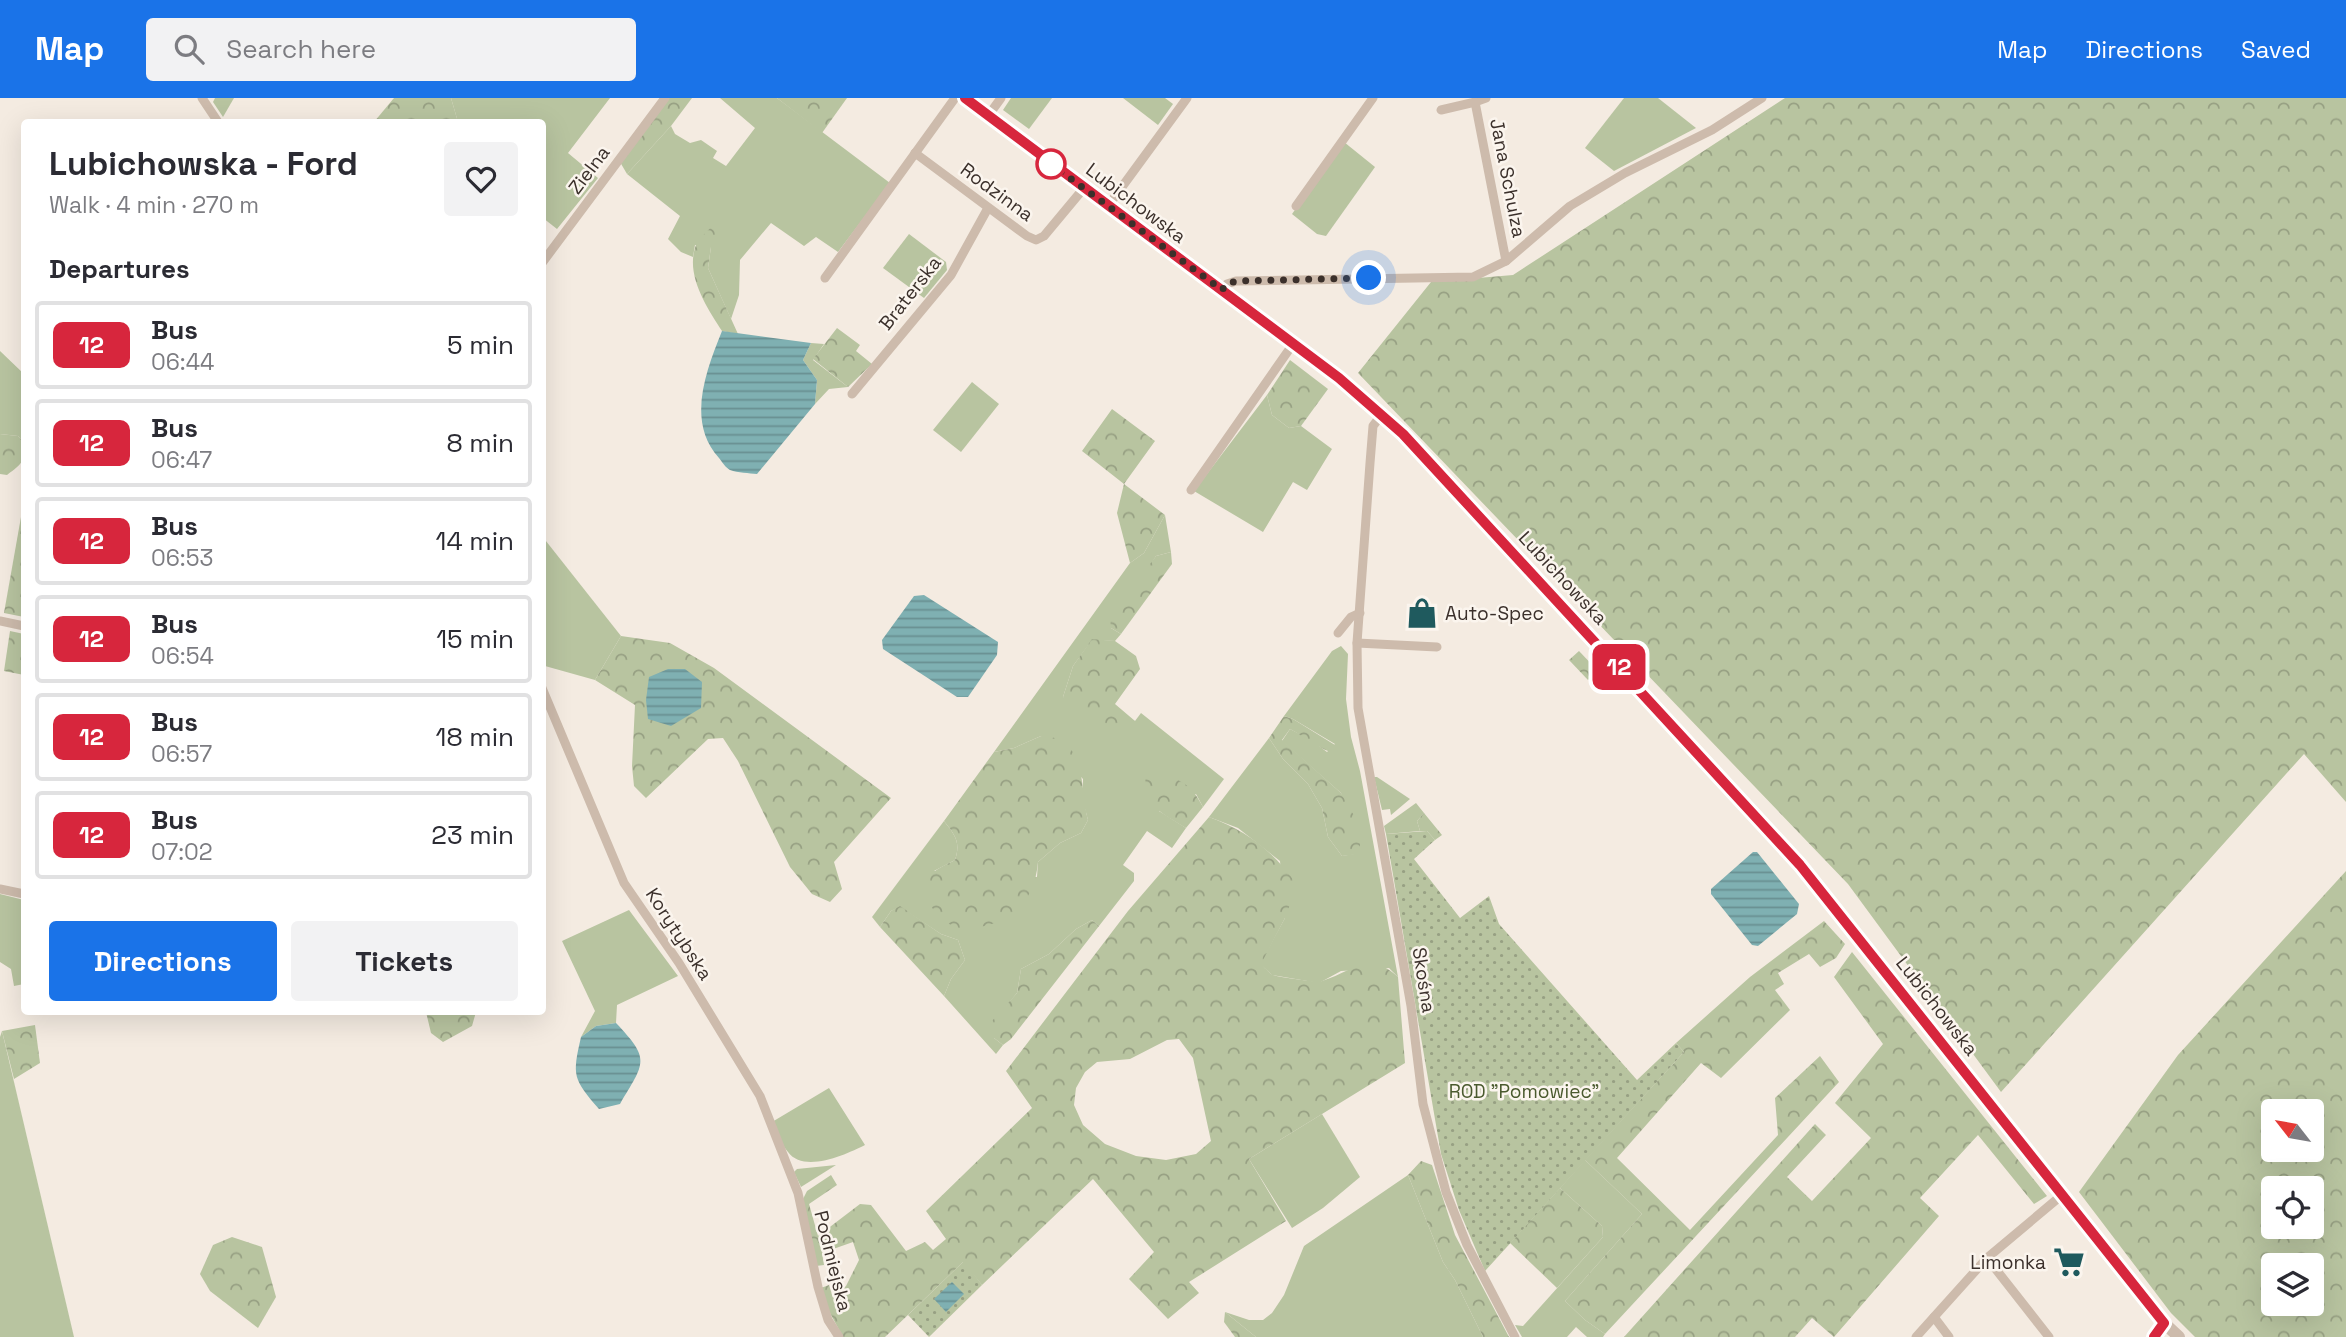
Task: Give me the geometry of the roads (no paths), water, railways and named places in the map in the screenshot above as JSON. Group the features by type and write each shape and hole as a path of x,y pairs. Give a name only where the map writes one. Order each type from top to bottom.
{"street":[{"path":"202,98 216,119"},
{"name":"Zielna","path":"546,258 665,98"},
{"path":"825,278 955,98"},
{"name":"Lubichowska","path":"965,98 1222,290 1382,414 1698,751 1800,865 2164,1323 2179,1337"},
{"path":"988,116 1001,98"},
{"path":"1108,206 1187,98"},
{"path":"1296,206 1373,98"},
{"name":"Jana Schulza","path":"1441,110 1486,98"},
{"path":"1736,98 1743,108"},
{"path":"1222,290 1227,284 1236,281 1473,277 1506,261 1570,206 1625,173 1712,130 1762,98"},
{"name":"Jana Schulza","path":"1475,102 1506,261"},
{"name":"Rodzinna","path":"915,153 1036,240 1044,236 1084,188"},
{"name":"Braterska","path":"852,394 951,275 988,208"},
{"path":"1191,490 1293,344"},
{"name":"Skośna","path":"1382,414 1373,426 1357,643 1358,708 1411,1006 1423,1104 1446,1192 1466,1245 1515,1337"},
{"path":"1338,633 1351,617 1360,613"},
{"path":"0,621 21,625"},
{"path":"1357,643 1437,647"},
{"name":"Korytybska","path":"546,697 625,883 760,1096 797,1193"},
{"path":"0,889 21,893"},
{"name":"Podmiejska","path":"797,1193 818,1287 828,1320 839,1337"},
{"path":"1916,1337 1987,1258 2062,1195"},
{"path":"1987,1258 2049,1337"},
{"path":"1934,1317 1949,1337"},
{"path":"2154,1337 2164,1323"}],"water":[{"path":"722,331 811,343 803,360 817,380 815,404 757,474 736,472 727,468 709,444 703,429 701,413 705,379"},
{"path":"924,595 998,642 997,655 968,697 957,697 883,649 882,640 914,596"},
{"path":"668,669 685,669 702,682 701,708 671,726 648,719 646,700 649,677"},
{"path":"1753,852 1757,852 1799,904 1797,914 1758,946 1752,945 1711,894 1711,889"},
{"path":"616,1023 635,1045 639,1054 639,1070 620,1104 599,1109 580,1083 576,1060 581,1037 596,1026"},
{"path":"952,1282 964,1294 946,1312 934,1299"}],"place":[{"name":"Auto-Spec","path":"1422,613"},
{"name":"Limonka","path":"2069,1262"}],"park label":[{"name":"ROD \"Pomowiec\"","path":"1524,1091"}]}
